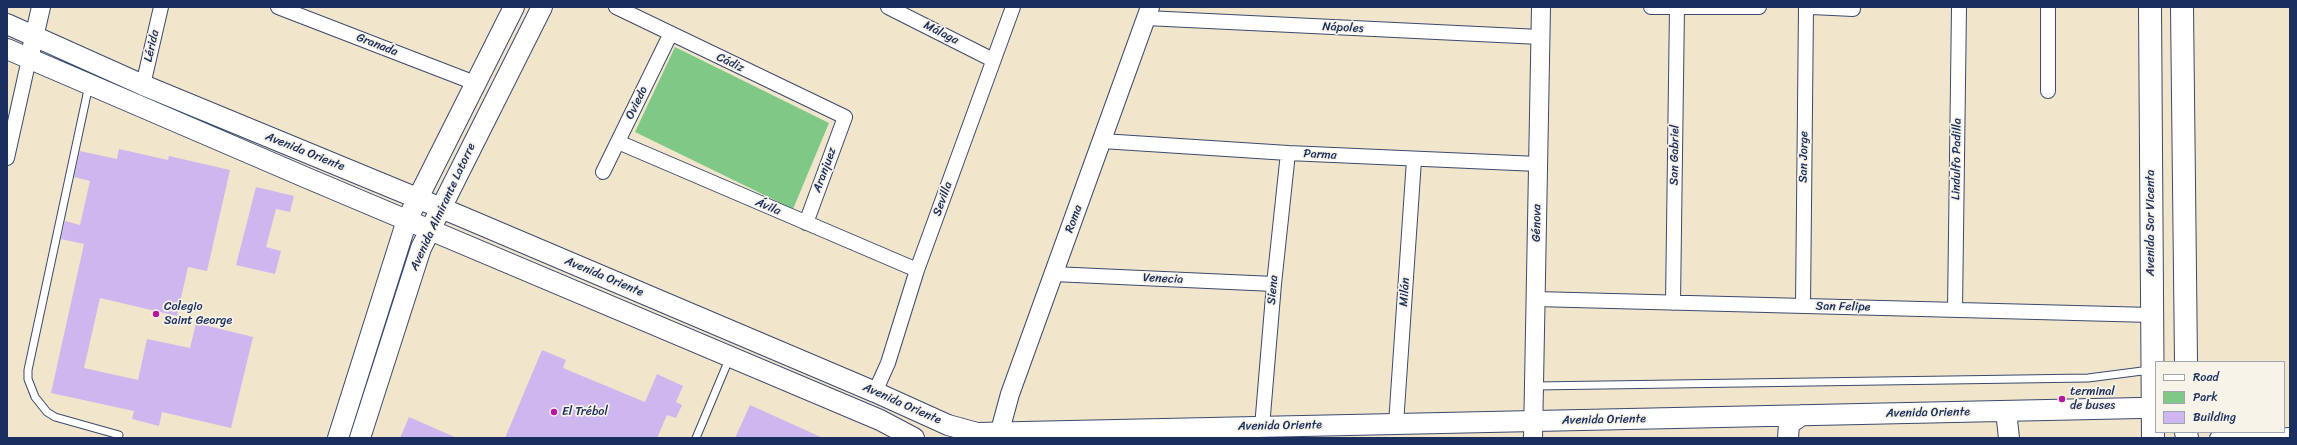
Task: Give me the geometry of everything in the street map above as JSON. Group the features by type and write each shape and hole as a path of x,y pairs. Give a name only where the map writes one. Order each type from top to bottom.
{"main road":[{"name":"Avenida Almirante Latorre","path":"338,438 406,220 514,7"},
{"name":"Avenida Almirante Latorre","path":"360,438 413,269 430,230 542,7"},
{"name":"Avenida Sor Vicenta","path":"2150,7 2153,438"},
{"path":"2182,7 2186,361"},
{"name":"Avenida Oriente","path":"7,24 143,85 441,208 876,392 962,430 977,433 998,435 1262,427 1349,431 1396,424 1533,430 1802,416 2006,411 2154,410"},
{"name":"Avenida Oriente","path":"7,49 406,220 731,356 880,420 914,438"},
{"path":"2006,411 2009,438"},
{"path":"1788,438 1789,424 1802,416"}],"street":[{"path":"7,158 41,7"},
{"name":"Lérida","path":"143,85 161,7"},
{"name":"Granada","path":"278,7 475,83"},
{"name":"Cádiz","path":"616,7 670,35 845,117"},
{"name":"Málaga","path":"888,7 993,60"},
{"name":"Sevilla","path":"876,392 888,363 917,270 993,60 1014,7"},
{"name":"Génova","path":"1533,430 1541,7"},
{"path":"1651,7 1759,7"},
{"name":"San Gabriel","path":"1673,303 1677,7"},
{"name":"San Jorge","path":"1803,306 1806,7"},
{"path":"1812,7 1853,9"},
{"name":"Lindulfo Padilla","path":"1955,310 1959,7"},
{"path":"2048,7 2048,91"},
{"name":"Nápoles","path":"1148,13 1540,37"},
{"name":"Roma","path":"998,435 1053,274 1148,13"},
{"name":"Oviedo","path":"603,172 670,35"},
{"name":"Aranjuez","path":"806,223 845,117"},
{"name":"Parma","path":"1102,141 1414,160 1538,164"},
{"name":"Ávila","path":"618,142 917,270"},
{"name":"Siena","path":"1262,427 1274,284 1288,153"},
{"name":"Milán","path":"1396,424 1414,160"},
{"name":"Venecia","path":"1053,274 1274,284"},
{"name":"San Felipe","path":"1535,299 2152,315"},
{"path":"2217,438 2290,435"}],"lane":[{"path":"89,84 28,370 28,379 35,397 44,408 55,417 120,435"},
{"path":"696,438 731,356"},
{"path":"1534,386 2088,378 2152,370"}],"green space":[{"path":"675,47 829,123 793,209 635,132"}],"building":[{"path":"119,149 168,160 169,156 230,170 207,271 188,267 177,316 100,298 84,368 138,380 147,339 190,348 196,323 253,337 231,428 162,412 159,426 132,419 134,411 51,393 84,244 61,239 65,221 80,225 90,181 74,177 80,151 117,159"},
{"path":"256,187 294,196 290,212 276,209 266,247 281,251 275,274 236,265"},
{"path":"542,350 566,360 563,368 645,402 657,374 683,386 676,402 682,405 676,418 667,415 657,438 505,438"},
{"path":"750,405 823,438 735,438"},
{"path":"409,417 457,438 400,438"}],"place":[{"name":"Colegio Saint George","path":"156,314"},
{"name":"terminal de buses","path":"2062,399"},
{"name":"El Trébol","path":"554,412"}]}
